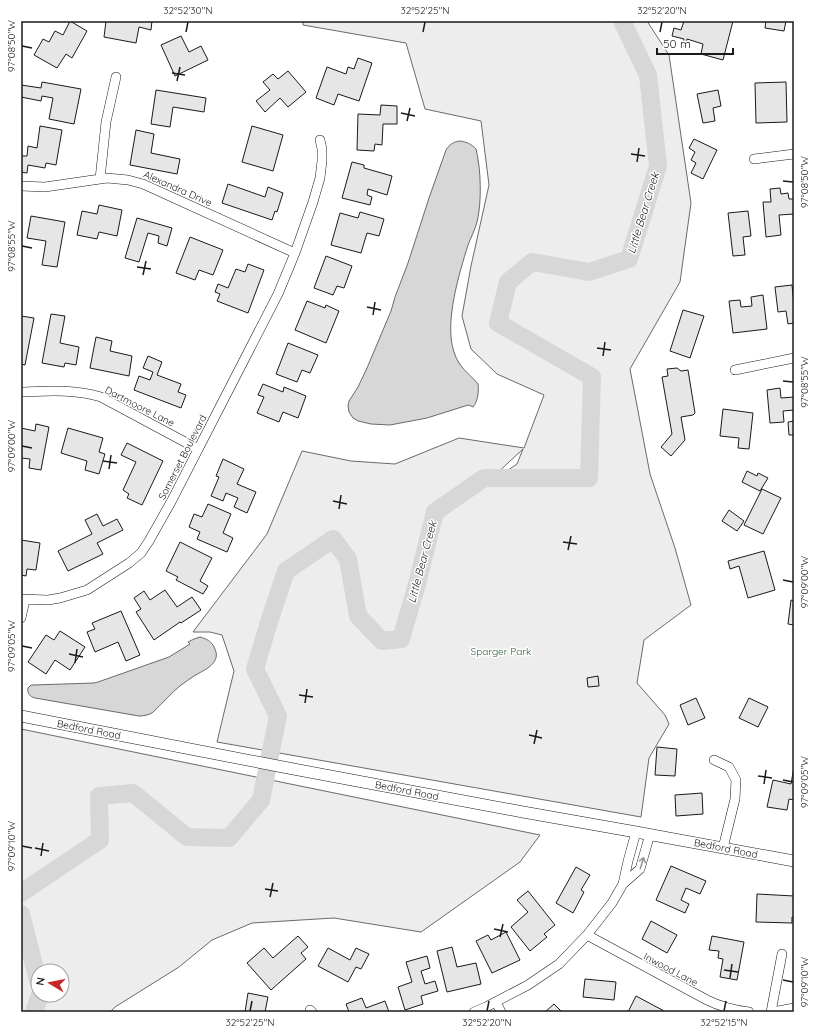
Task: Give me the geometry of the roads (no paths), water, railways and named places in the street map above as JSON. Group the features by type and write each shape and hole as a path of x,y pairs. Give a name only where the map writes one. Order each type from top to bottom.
{"street":[{"path":"100,179 106,122 116,77"},
{"name":"Somerset Boulevard","path":"21,618 23,600 48,600 87,590 129,564 141,553 149,541 171,502 278,294 295,253 320,178 322,149 320,140"},
{"path":"754,159 794,154"},
{"name":"Alexandra Drive","path":"21,186 63,185 107,178 128,180 144,184 295,253"},
{"path":"735,370 794,358"},
{"name":"Dartmoore Lane","path":"21,392 57,390 90,394 101,397 198,449"},
{"name":"Bedford Road","path":"21,716 283,767 794,861"},
{"path":"714,760 729,767 736,780 735,799 723,848"},
{"path":"474,1012 528,985 560,964 587,935 612,903 623,884 636,832"},
{"path":"623,884 640,869 650,834"},
{"name":"Inwood Lane","path":"587,935 721,1007 749,1012"},
{"path":"782,954 772,1012 794,1008"},
{"path":"496,1002 501,1012"}],"waterway":[{"name":"Little Bear Creek","path":"21,893 100,840 99,796 133,793 187,837 229,838 261,800 278,716 255,669 286,571 333,539 348,559 358,616 382,641 401,639 417,584 435,512 484,478 589,478 592,377 498,323 508,282 532,262 589,272 629,259 658,166 648,75 622,21"},
{"name":"Little Bear Creek","path":"21,914 33,963"},
{"name":"Little Bear Creek","path":"34,1012 37,1003"}],"park label":[{"name":"Sparger Park","path":"501,651"}]}
